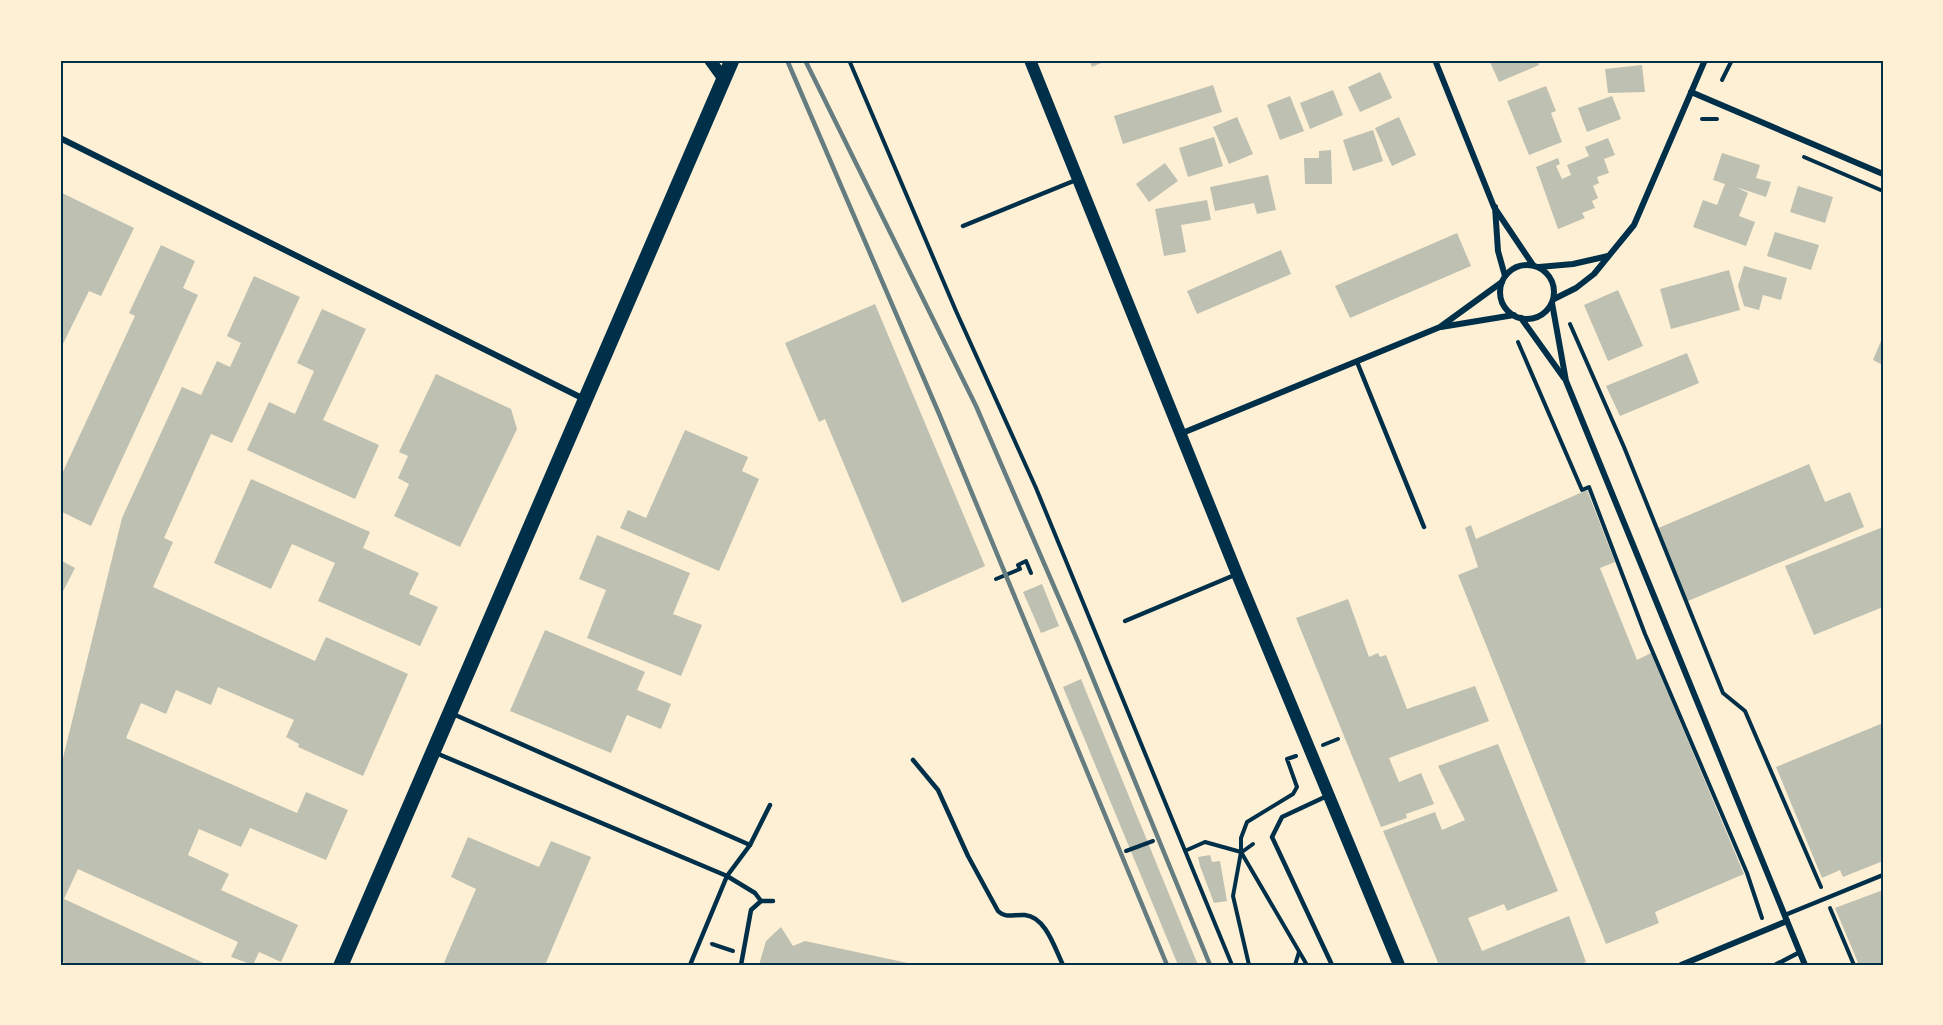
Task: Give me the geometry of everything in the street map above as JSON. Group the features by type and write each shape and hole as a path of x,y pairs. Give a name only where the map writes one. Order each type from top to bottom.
{"main road":[{"path":"710,60 723,78"},
{"path":"341,965 732,60"},
{"path":"1030,60 1237,574 1399,965"}],"street":[{"path":"1436,60 1494,207 1536,266 1552,280 1553,301 1566,381 1805,965"},
{"path":"1494,207 1498,251 1504,279 1502,301 1514,315 1521,318 1534,318 1545,313 1553,301 1585,281 1623,241 1634,225 1705,60"},
{"path":"1691,92 1883,174"},
{"path":"60,138 586,401"},
{"path":"1180,434 1440,327 1522,265 1573,264 1608,256"},
{"path":"1440,327 1514,315"},
{"path":"1521,318 1566,381"},
{"path":"1681,965 1766,930 1786,918"}],"lane":[{"path":"963,226 1078,179"},
{"path":"1358,362 1424,527"},
{"path":"1125,621 1237,574"},
{"path":"450,713 750,845"},
{"path":"433,752 726,876 755,893 761,901"},
{"path":"913,760 938,790 968,856 998,911 1005,916 1026,915 1038,920 1063,965"},
{"path":"1329,795 1282,817 1272,837 1332,965"},
{"path":"690,965 726,876 750,845 770,805"},
{"path":"1786,918 1826,898 1883,875"},
{"path":"741,965 752,910 761,901 773,901"},
{"path":"1775,965 1800,952"}],"path":[{"path":"849,60 952,302 1036,488 1187,850 1232,965"},
{"path":"1722,80 1732,60"},
{"path":"1702,119 1714,118 1725,123"},
{"path":"1799,155 1883,191"},
{"path":"1568,316 1624,447 1723,693 1745,711 1854,965"},
{"path":"1518,342 1582,490 1588,487 1645,634 1747,873 1766,930"},
{"path":"996,579 1020,569 1018,565 1026,561 1031,573"},
{"path":"1249,965 1233,896 1241,852 1241,838 1247,822 1293,794 1297,787 1287,759"},
{"path":"1126,851 1153,841"},
{"path":"1187,850 1205,842 1241,852 1307,965"},
{"path":"1241,852 1253,844"},
{"path":"1295,965 1299,952"}],"building":[{"path":"1089,60 1108,60 1092,67"},
{"path":"1489,60 1520,60 1521,63 1537,60 1539,65 1499,82"},
{"path":"1642,65 1645,92 1608,93 1605,69"},
{"path":"1380,72 1392,98 1360,112 1348,87"},
{"path":"1213,85 1222,112 1123,144 1114,116"},
{"path":"1546,86 1556,111 1551,113 1562,142 1529,155 1507,101"},
{"path":"1333,90 1343,115 1310,129 1300,103"},
{"path":"1290,96 1304,131 1280,140 1267,105"},
{"path":"1612,96 1621,119 1587,132 1578,108"},
{"path":"1237,117 1253,154 1229,164 1213,127"},
{"path":"1399,117 1416,155 1392,166 1375,128"},
{"path":"1373,130 1383,161 1353,171 1343,140"},
{"path":"1214,137 1223,166 1188,177 1179,148"},
{"path":"1608,138 1615,155 1604,159 1609,173 1597,177 1599,183 1593,186 1598,198 1592,201 1595,208 1582,213 1585,218 1558,229 1536,167 1558,158 1560,164 1556,166 1562,179 1571,175 1567,165 1589,156 1585,147"},
{"path":"1331,150 1332,184 1305,184 1304,158 1319,158 1319,151"},
{"path":"1722,153 1760,165 1756,178 1771,182 1766,197 1736,187 1748,193 1739,216 1755,222 1746,246 1693,227 1703,200 1717,205 1725,184 1713,180"},
{"path":"1165,163 1178,181 1149,202 1136,184"},
{"path":"1268,175 1276,210 1257,214 1254,203 1215,211 1210,187"},
{"path":"1798,186 1833,197 1825,223 1790,212"},
{"path":"60,192 134,228 101,296 89,291 60,350"},
{"path":"1207,200 1211,220 1181,225 1186,252 1164,256 1155,209"},
{"path":"1775,232 1819,245 1811,270 1767,256"},
{"path":"1457,233 1471,266 1350,318 1335,286"},
{"path":"161,245 195,261 183,288 198,295 91,526 60,511 60,478 135,316 129,313"},
{"path":"1281,250 1291,274 1197,314 1187,291"},
{"path":"1744,266 1787,278 1781,300 1763,295 1759,310 1744,306 1738,286"},
{"path":"1729,270 1740,310 1671,329 1660,289"},
{"path":"254,276 300,297 232,443 211,434 164,538 173,542 153,587 315,661 326,637 408,674 363,776 298,747 299,744 286,737 294,720 218,687 211,705 176,690 166,714 141,703 126,738 297,813 306,792 348,810 326,860 250,828 241,847 199,829 188,855 229,874 221,890 298,925 281,962 259,952 253,965 231,957 238,942 78,869 64,899 208,965 69,965 60,960 60,770 122,518 182,387 201,395 217,361 230,367 241,343 227,336"},
{"path":"1618,290 1643,346 1608,361 1584,305"},
{"path":"875,304 985,566 902,603 825,419 819,422 785,343"},
{"path":"322,309 366,329 323,420 379,445 355,499 247,450 269,402 295,414 314,371 297,363"},
{"path":"1883,336 1883,365 1873,360"},
{"path":"1687,353 1699,383 1620,416 1606,386"},
{"path":"436,374 511,409 517,429 460,547 394,516 409,484 398,478 408,456 399,452"},
{"path":"685,430 748,457 742,471 759,479 719,571 620,528 628,510 646,518"},
{"path":"1809,464 1825,502 1850,492 1864,527 1688,601 1656,529"},
{"path":"251,479 370,532 363,548 419,573 409,594 438,607 420,646 318,601 335,563 292,544 271,589 214,563"},
{"path":"1587,490 1615,562 1600,568 1637,660 1651,653 1744,874 1655,912 1659,923 1606,944 1458,575 1478,567 1465,528 1471,525 1476,539"},
{"path":"1883,527 1883,607 1814,635 1785,566"},
{"path":"597,535 690,573 673,614 702,625 681,676 587,638 606,590 579,579"},
{"path":"60,560 75,568 60,597"},
{"path":"1042,584 1059,626 1041,633 1023,592"},
{"path":"1348,599 1369,657 1378,653 1380,657 1386,655 1407,709 1475,686 1489,721 1389,758 1399,782 1421,773 1434,804 1406,814 1407,818 1381,827 1296,618"},
{"path":"545,630 645,672 637,690 671,704 661,729 627,715 611,753 510,711"},
{"path":"1081,679 1198,965 1178,965 1063,687"},
{"path":"1883,723 1883,861 1843,877 1840,870 1822,878 1776,767"},
{"path":"1498,744 1558,891 1507,911 1504,904 1468,918 1482,951 1569,916 1586,962 1577,965 1439,965 1383,831 1435,812 1442,830 1465,820 1438,766"},
{"path":"468,837 539,867 551,841 591,857 545,965 443,965 476,889 451,877"},
{"path":"1210,855 1212,862 1220,861 1227,901 1214,903 1200,866 1198,857"},
{"path":"1883,890 1883,965 1859,965 1835,908"},
{"path":"781,927 793,946 805,941 917,965 759,965 766,941"}],"railway":[{"path":"787,60 940,416 1167,965"},
{"path":"805,60 976,406 1078,642 1210,965"}]}
